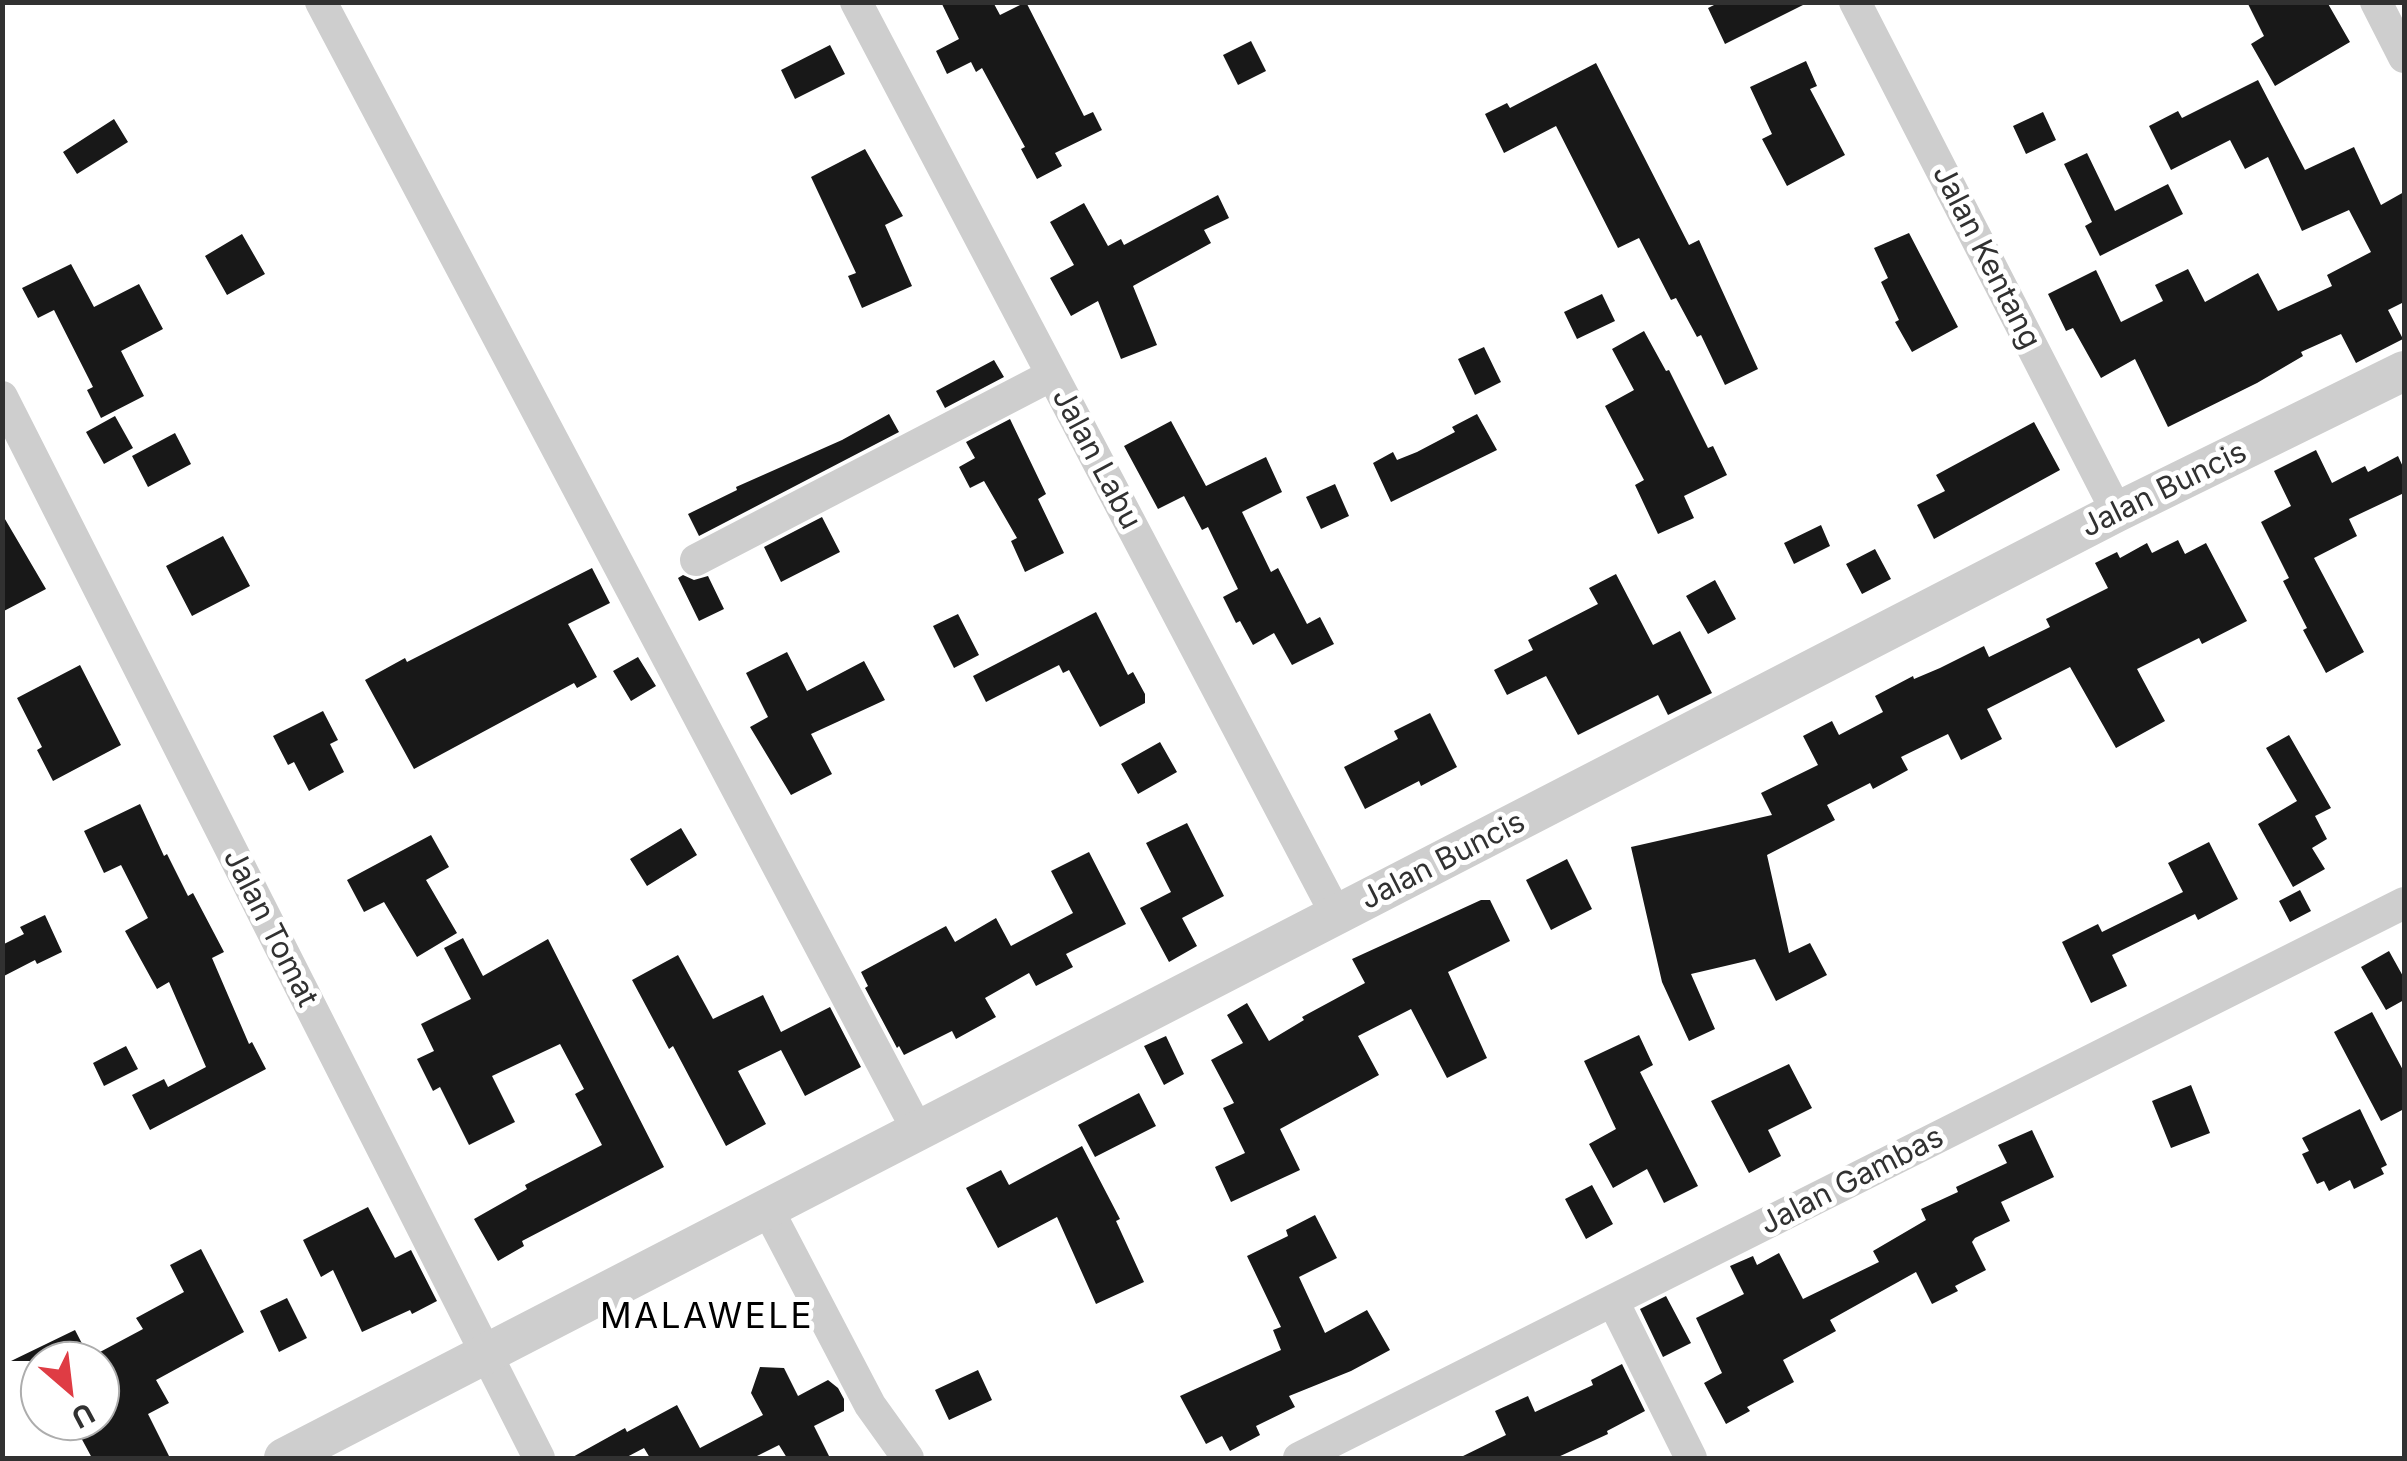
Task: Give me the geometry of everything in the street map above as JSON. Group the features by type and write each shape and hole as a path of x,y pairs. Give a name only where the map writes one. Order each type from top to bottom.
{"street":[{"path":"322,2 918,1133"},
{"name":"Jalan Labu","path":"856,2 1337,916"},
{"name":"Jalan Kentang","path":"1854,2 2118,512"},
{"path":"2376,2 2404,57"},
{"name":"Jalan Buncis","path":"284,1458 2118,512 2404,371"},
{"path":"696,560 1052,375"},
{"name":"Jalan Tomat","path":"2,397 539,1458"},
{"name":"Jalan Gambas","path":"1299,1458 2404,903"},
{"path":"768,1210 870,1405 908,1458"},
{"path":"1613,1300 1691,1458"}],"building":[{"path":"941,2 993,2 1000,15 1026,2 1084,116 1093,112 1102,130 1055,153 1062,166 1037,179 1021,149 1025,147 982,68 976,72 971,62 947,74 936,51 959,39"},
{"path":"1720,2 1809,2 1725,44 1708,8"},
{"path":"2247,2 2327,2 2350,42 2275,86 2251,44 2264,36"},
{"path":"1251,41 1266,71 1238,85 1223,55"},
{"path":"830,45 845,74 795,99 781,70"},
{"path":"1806,61 1817,86 1810,89 1845,155 1787,186 1762,139 1772,134 1750,87"},
{"path":"1596,63 1689,245 1699,240 1758,369 1725,385 1701,335 1697,337 1676,298 1671,300 1639,238 1618,248 1556,126 1504,153 1485,114 1507,103 1510,108"},
{"path":"2258,80 2305,170 2354,147 2381,205 2404,192 2404,302 2388,310 2403,339 2356,363 2341,334 2301,352 2303,356 2257,383 2168,427 2135,359 2101,378 2073,328 2066,331 2048,294 2096,270 2121,322 2163,301 2155,285 2188,269 2205,302 2258,273 2278,311 2332,286 2327,275 2371,252 2349,210 2302,231 2268,157 2245,169 2230,140 2171,170 2149,126 2178,111 2182,118"},
{"path":"2043,112 2056,140 2026,154 2013,126"},
{"path":"114,119 128,142 77,174 63,152"},
{"path":"865,149 903,216 885,225 912,286 862,308 848,276 856,273 811,177"},
{"path":"2087,153 2115,211 2168,184 2183,214 2100,256 2085,226 2092,222 2064,164"},
{"path":"1218,195 1229,218 1204,230 1211,243 1133,286 1157,345 1121,359 1098,301 1071,316 1050,278 1074,265 1050,222 1084,203 1108,246 1121,239 1124,245"},
{"path":"1909,233 1958,327 1912,352 1895,322 1899,320 1881,282 1888,278 1874,248"},
{"path":"242,234 265,274 227,295 205,256"},
{"path":"71,264 94,307 139,284 163,329 121,351 144,396 101,418 87,390 93,387 54,310 38,318 22,288"},
{"path":"1602,294 1615,321 1577,339 1564,312"},
{"path":"1644,331 1727,475 1684,496 1694,518 1658,534 1635,485 1644,480 1605,406 1634,390 1612,349"},
{"path":"1484,347 1501,382 1475,395 1458,359"},
{"path":"994,360 1004,377 945,408 936,391"},
{"path":"889,414 899,432 699,536 688,514"},
{"path":"1477,414 1497,450 1391,502 1373,463 1393,452 1397,460 1417,452 1455,432 1452,427"},
{"path":"115,416 133,448 104,464 86,432"},
{"path":"1010,419 1046,494 1038,499 1064,553 1025,572 1011,541 1017,538 984,481 970,488 959,467 975,458 966,442"},
{"path":"1171,421 1206,486 1266,457 1282,492 1242,512 1271,572 1278,568 1307,624 1320,617 1334,644 1292,665 1274,633 1253,645 1240,621 1236,623 1223,597 1238,589 1208,527 1202,530 1184,496 1158,509 1124,446"},
{"path":"2034,422 2060,470 1934,539 1917,505 1945,491 1936,475"},
{"path":"175,433 191,464 148,487 132,456"},
{"path":"2316,450 2332,483 2365,466 2368,472 2398,456 2404,469 2404,493 2349,519 2357,536 2314,558 2364,652 2326,673 2303,630 2307,628 2283,581 2289,578 2261,522 2291,506 2274,471"},
{"path":"1335,484 1349,516 1321,529 1306,497"},
{"path":"2,514 46,589 2,612"},
{"path":"822,517 840,552 781,582 764,547"},
{"path":"1821,525 1830,546 1794,564 1784,543"},
{"path":"223,536 250,586 192,616 166,566"},
{"path":"2178,540 2185,554 2206,543 2247,621 2202,644 2199,638 2137,669 2165,721 2116,748 2070,667 1987,709 2002,739 1961,760 1948,734 1901,757 1908,770 1873,789 1870,783 1827,805 1835,820 1767,855 1789,953 1810,943 1827,975 1776,1001 1755,959 1691,974 1715,1029 1689,1041 1662,982 1631,847 1772,815 1761,793 1818,765 1803,736 1832,721 1839,735 1883,712 1875,696 1913,676 1914,679 1984,646 1989,657 2050,627 2046,619 2108,588 2095,563 2117,552 2120,558 2147,543 2152,553"},
{"path":"1875,549 1891,579 1862,594 1846,564"},
{"path":"592,568 610,603 568,624 597,677 577,688 574,683 414,769 365,680"},
{"path":"1616,574 1653,645 1680,631 1712,693 1668,715 1658,695 1578,735 1546,676 1507,695 1494,670 1533,650 1528,640 1598,604 1589,588"},
{"path":"683,575 694,580 708,576 724,609 699,621 678,578"},
{"path":"1715,580 1736,619 1708,634 1686,596"},
{"path":"1096,612 1128,675 1133,672 1145,694 1145,703 1100,727 1069,670 1063,673 1059,665 986,702 973,676"},
{"path":"958,614 979,655 954,668 933,626"},
{"path":"787,652 807,691 864,661 885,700 811,734 832,774 791,795 750,727 768,717 746,673"},
{"path":"638,657 656,686 631,701 613,671"},
{"path":"80,665 121,745 53,781 37,750 42,747 17,698"},
{"path":"323,711 338,740 330,744 344,772 309,791 294,762 288,765 273,736"},
{"path":"1430,713 1457,767 1421,786 1419,781 1365,809 1344,767 1398,739 1394,731"},
{"path":"2289,735 2331,808 2315,816 2327,839 2312,848 2325,869 2293,887 2258,824 2297,801 2266,748"},
{"path":"1160,742 1177,772 1138,794 1121,764"},
{"path":"140,804 164,856 167,854 188,896 193,893 224,952 212,958 249,1044 252,1042 266,1069 150,1130 132,1095 164,1079 168,1087 206,1067 169,982 157,989 125,931 148,918 121,865 104,873 84,831"},
{"path":"1187,823 1224,896 1182,918 1197,946 1169,962 1140,908 1171,892 1146,843"},
{"path":"681,828 697,855 647,886 630,859"},
{"path":"431,835 449,867 426,880 457,933 417,957 384,902 364,912 347,880"},
{"path":"2209,842 2238,899 2198,920 2195,914 2112,955 2127,986 2091,1003 2062,942 2098,924 2102,932 2183,892 2168,863"},
{"path":"1089,852 1126,924 1066,954 1073,967 1036,986 1029,973 985,998 996,1017 956,1039 952,1031 904,1055 865,988 868,986 861,972 946,926 955,942 996,918 1011,946 1073,913 1051,871"},
{"path":"1567,859 1592,909 1551,930 1526,880"},
{"path":"2300,890 2311,911 2290,922 2279,901"},
{"path":"1481,900 1490,900 1510,941 1448,972 1487,1058 1447,1078 1411,1009 1358,1036 1379,1075 1280,1129 1300,1170 1231,1202 1215,1167 1245,1153 1223,1108 1234,1103 1211,1060 1243,1043 1227,1015 1247,1003 1269,1041 1304,1020 1302,1017 1365,983 1352,959"},
{"path":"45,915 62,952 2,977 2,945 24,934 20,927"},
{"path":"463,938 483,976 548,939 664,1167 522,1241 524,1246 498,1261 474,1219 527,1189 525,1185 602,1145 575,1094 584,1089 560,1044 492,1076 515,1122 469,1145 440,1087 433,1091 417,1059 434,1051 421,1024 471,999 444,948"},
{"path":"2389,951 2404,978 2404,1000 2386,1010 2361,967"},
{"path":"678,955 713,1019 763,995 781,1032 830,1007 861,1067 805,1096 781,1050 738,1071 766,1124 726,1146 673,1046 669,1049 632,980"},
{"path":"2372,1012 2404,1072 2404,1109 2381,1121 2334,1032"},
{"path":"1639,1035 1653,1065 1640,1072 1698,1186 1664,1203 1647,1169 1613,1188 1589,1144 1616,1129 1584,1061"},
{"path":"1166,1036 1184,1074 1164,1085 1144,1046"},
{"path":"126,1046 138,1069 104,1086 93,1063"},
{"path":"1789,1064 1812,1108 1768,1130 1781,1156 1749,1173 1711,1101"},
{"path":"2191,1085 2210,1133 2171,1148 2152,1101"},
{"path":"1139,1093 1156,1126 1095,1157 1078,1125"},
{"path":"2360,1109 2387,1165 2381,1168 2384,1174 2354,1189 2350,1180 2329,1191 2324,1181 2317,1184 2302,1154 2309,1151 2302,1138"},
{"path":"2032,1130 2054,1177 2001,1202 2010,1221 1972,1242 1986,1270 1932,1304 1916,1272 1830,1320 1836,1331 1783,1360 1794,1382 1747,1407 1750,1411 1726,1424 1704,1383 1722,1373 1696,1318 1744,1294 1730,1266 1753,1256 1757,1265 1779,1253 1803,1299 1879,1262 1873,1251 1926,1220 1921,1209 2007,1163 1998,1145"},
{"path":"1082,1146 1120,1219 1116,1221 1144,1282 1096,1304 1057,1217 998,1248 966,1188 1001,1170 1009,1185"},
{"path":"1592,1185 1613,1224 1586,1239 1565,1199"},
{"path":"368,1207 395,1258 411,1250 437,1301 362,1332 333,1270 321,1277 303,1240"},
{"path":"1315,1215 1337,1258 1299,1277 1325,1333 1367,1310 1390,1350 1289,1396 1295,1407 1256,1426 1260,1435 1230,1451 1222,1436 1206,1444 1180,1396 1281,1350 1273,1330 1281,1327 1247,1256 1288,1236 1286,1230"},
{"path":"201,1249 244,1332 156,1380 169,1403 148,1414 170,1458 92,1458 83,1441 120,1441 120,1341 143,1329 136,1318 184,1292 170,1265"},
{"path":"1666,1296 1691,1343 1663,1357 1640,1309"},
{"path":"287,1298 307,1338 279,1352 260,1311"},
{"path":"75,1330 81,1341 52,1341"},
{"path":"1622,1364 1645,1411 1607,1431 1608,1434 1556,1458 1459,1458 1506,1435 1495,1411 1528,1396 1535,1412 1593,1385 1591,1380"},
{"path":"760,1367 784,1368 798,1396 828,1380 838,1388 844,1399 844,1411 814,1426 830,1458 787,1458 779,1445 753,1458 650,1458 644,1448 625,1458 571,1458 677,1405 700,1448 763,1415 751,1393"},
{"path":"978,1370 992,1400 949,1420 935,1390"}],"district":[{"name":"MALAWELE","path":"707,1317"}]}
